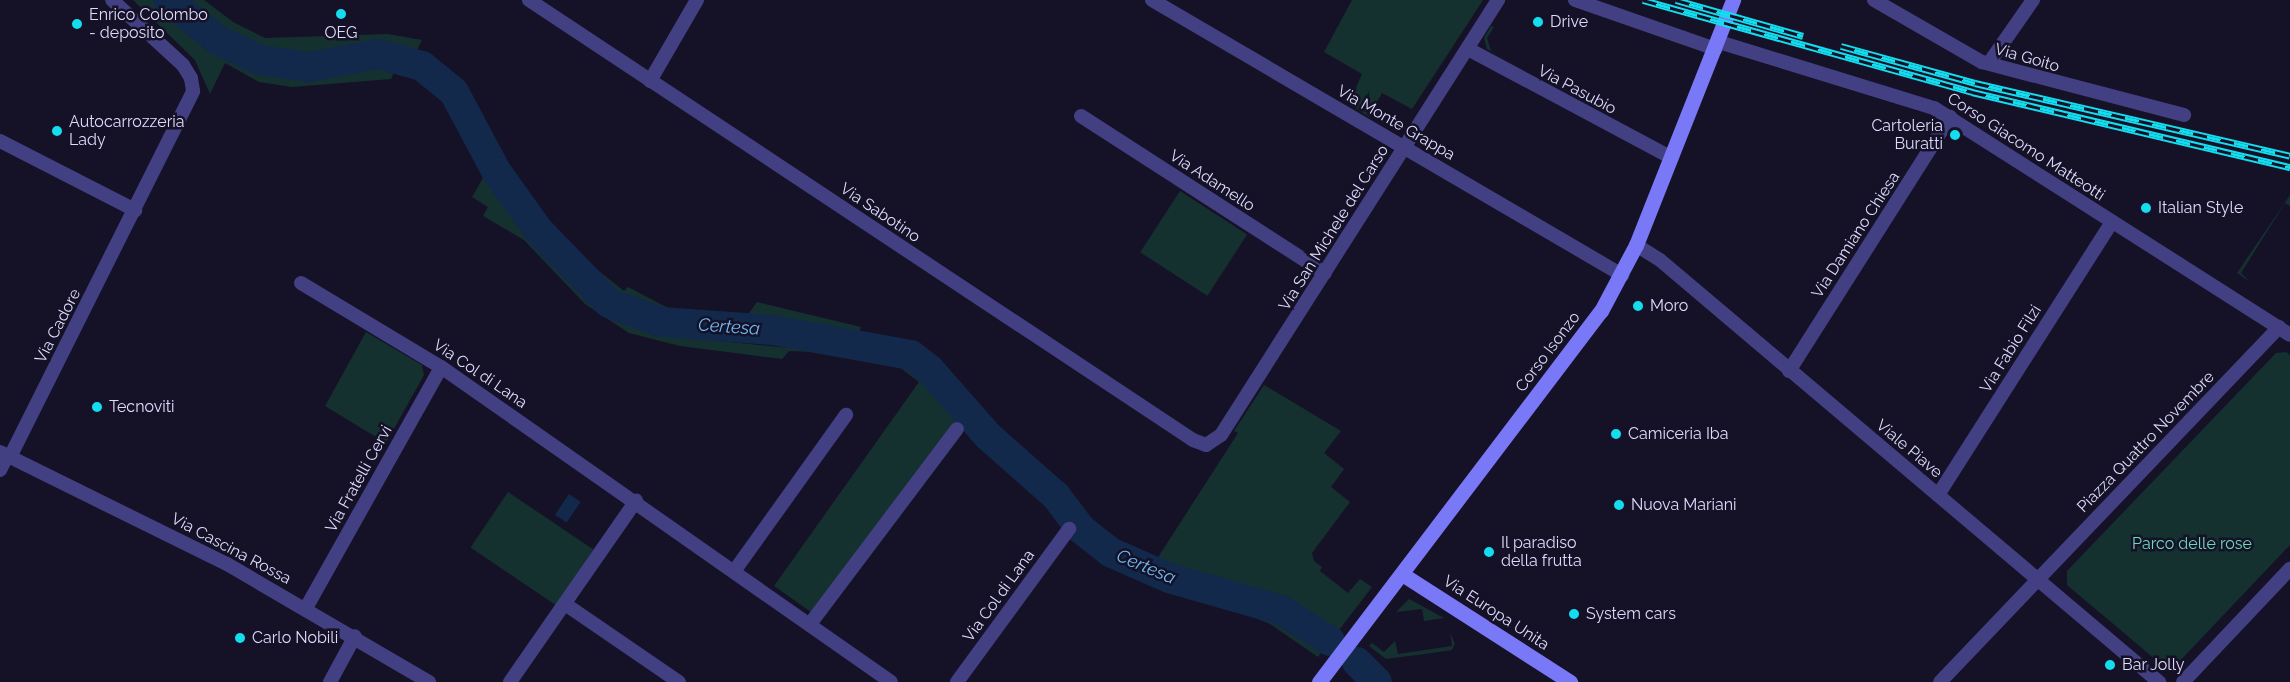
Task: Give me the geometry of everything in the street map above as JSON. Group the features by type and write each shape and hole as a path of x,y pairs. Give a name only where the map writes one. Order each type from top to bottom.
{"street":[{"name":"Via Cadore","path":"0,470 188,105 193,84 177,58 112,0"},
{"name":"Via Sabotino","path":"529,0 1192,440 1206,445 1214,442"},
{"path":"650,81 697,0"},
{"name":"Via Monte Grappa","path":"1152,0 1622,275"},
{"name":"Via San Michele del Carso","path":"1214,442 1498,0"},
{"name":"Corso Giacomo Matteotti","path":"1575,0 1718,46 1906,97 1950,117 2285,331"},
{"name":"Via Goito","path":"1874,0 1974,59 2184,115"},
{"path":"1989,63 2033,0"},
{"name":"Corso Isonzo","path":"1319,682 1588,330 1622,275 1718,46 1730,1"},
{"name":"Via Pasubio","path":"1468,49 1672,158"},
{"name":"Via Adamello","path":"1081,116 1324,273"},
{"name":"Via Damiano Chiesa","path":"1789,371 1950,117"},
{"path":"0,141 135,210"},
{"name":"Via Fabio Filzi","path":"1938,495 2112,222"},
{"name":"Viale Piave","path":"1636,245 1660,260 2159,682"},
{"name":"Via Col di Lana","path":"301,283 441,367 735,570 891,682"},
{"name":"Piazza Quattro Novembre","path":"1940,682 2285,331"},
{"name":"Via Fratelli Cervi","path":"306,608 441,367"},
{"path":"735,570 846,415"},
{"path":"810,624 957,429"},
{"name":"Via Cascina Rossa","path":"6,455 206,553 355,636 429,682"},
{"path":"510,682 636,501"},
{"name":"Via Col di Lana","path":"957,682 1069,529"},
{"path":"2183,682 2290,569"},
{"name":"Via Europa Unita","path":"1402,574 1570,682"},
{"path":"565,604 679,682"},
{"path":"330,682 355,636"}],"green space":[{"path":"133,0 157,0 221,50 270,73 323,77 366,64 407,72 395,70 391,79 292,87 259,82 225,63 210,94 195,60"},
{"path":"180,0 204,0 233,22 265,38 388,34 422,40 416,52 368,48 313,61 277,60 227,36"},
{"path":"1352,0 1483,0 1412,109 1382,93 1369,117 1349,104 1362,74 1324,52"},
{"path":"1491,26 1494,27 1487,38 1491,51 1530,74 1487,49 1484,38"},
{"path":"487,171 523,226 594,301 615,315 680,337 840,353 789,351 782,359 680,346 629,333 585,304 524,240 483,216 488,207 472,197"},
{"path":"1180,191 1247,235 1207,296 1140,252"},
{"path":"2290,195 2290,206 2285,203 2241,273 2250,282 2237,273"},
{"path":"570,248 624,291 628,287 672,310 669,314 653,311 616,297"},
{"path":"757,302 861,327 858,335 888,338 917,346 933,356 1003,437 1061,485 1091,520 1111,538 1155,562 1238,433 1234,431 1264,385 1341,431 1324,453 1344,469 1331,487 1350,502 1312,553 1314,561 1322,567 1320,571 1348,593 1360,579 1372,587 1336,634 1288,604 1135,559 1086,526 1061,490 987,426 925,355 898,343 747,316"},
{"path":"366,332 422,365 424,375 386,443 325,406"},
{"name":"Parco delle rose","path":"2286,352 2290,355 2290,545 2176,665 2162,665 2067,585 2067,571 2276,353"},
{"path":"886,357 903,361 924,373 969,423 965,427 958,421 811,612 774,586 919,382"},
{"path":"508,492 593,550 556,605 471,548"},
{"path":"1203,596 1275,618 1323,650 1318,657 1270,624"},
{"path":"1409,599 1444,618 1424,621 1422,609 1396,612"},
{"path":"1450,633 1455,644 1452,650 1386,659 1369,646 1372,643 1384,652 1395,641 1398,654 1452,646"}],"water":[{"path":"569,494 581,502 567,523 555,515"}],"waterway":[{"name":"Certesa","path":"168,0 218,40 260,60 309,67 378,54 422,66 454,92 496,171 539,231 609,303 661,322 772,330 911,355 929,369 988,436 1056,496 1081,529 1110,552 1169,578 1281,610 1330,641"},
{"name":"Certesa","path":"1357,662 1377,682"}],"railway":[{"path":"1643,0 1972,92 2290,167"},
{"path":"1676,0 1803,36"},
{"path":"1841,46 1975,83 2290,156"}],"place":[{"name":"OEG","path":"341,14"},
{"name":"Drive","path":"1538,22"},
{"name":"Enrico Colombo - deposito","path":"77,24"},
{"name":"Autocarrozzeria Lady","path":"57,131"},
{"name":"Cartoleria Buratti","path":"1955,135"},
{"name":"Italian Style","path":"2146,208"},
{"name":"Moro","path":"1638,306"},
{"name":"Tecnoviti","path":"97,407"},
{"name":"Camiceria Iba","path":"1616,434"},
{"name":"Nuova Mariani","path":"1619,505"},
{"name":"Il paradiso della frutta","path":"1489,552"},
{"name":"System cars","path":"1574,614"},
{"name":"Carlo Nobili","path":"240,638"},
{"name":"Bar Jolly","path":"2110,665"}]}
